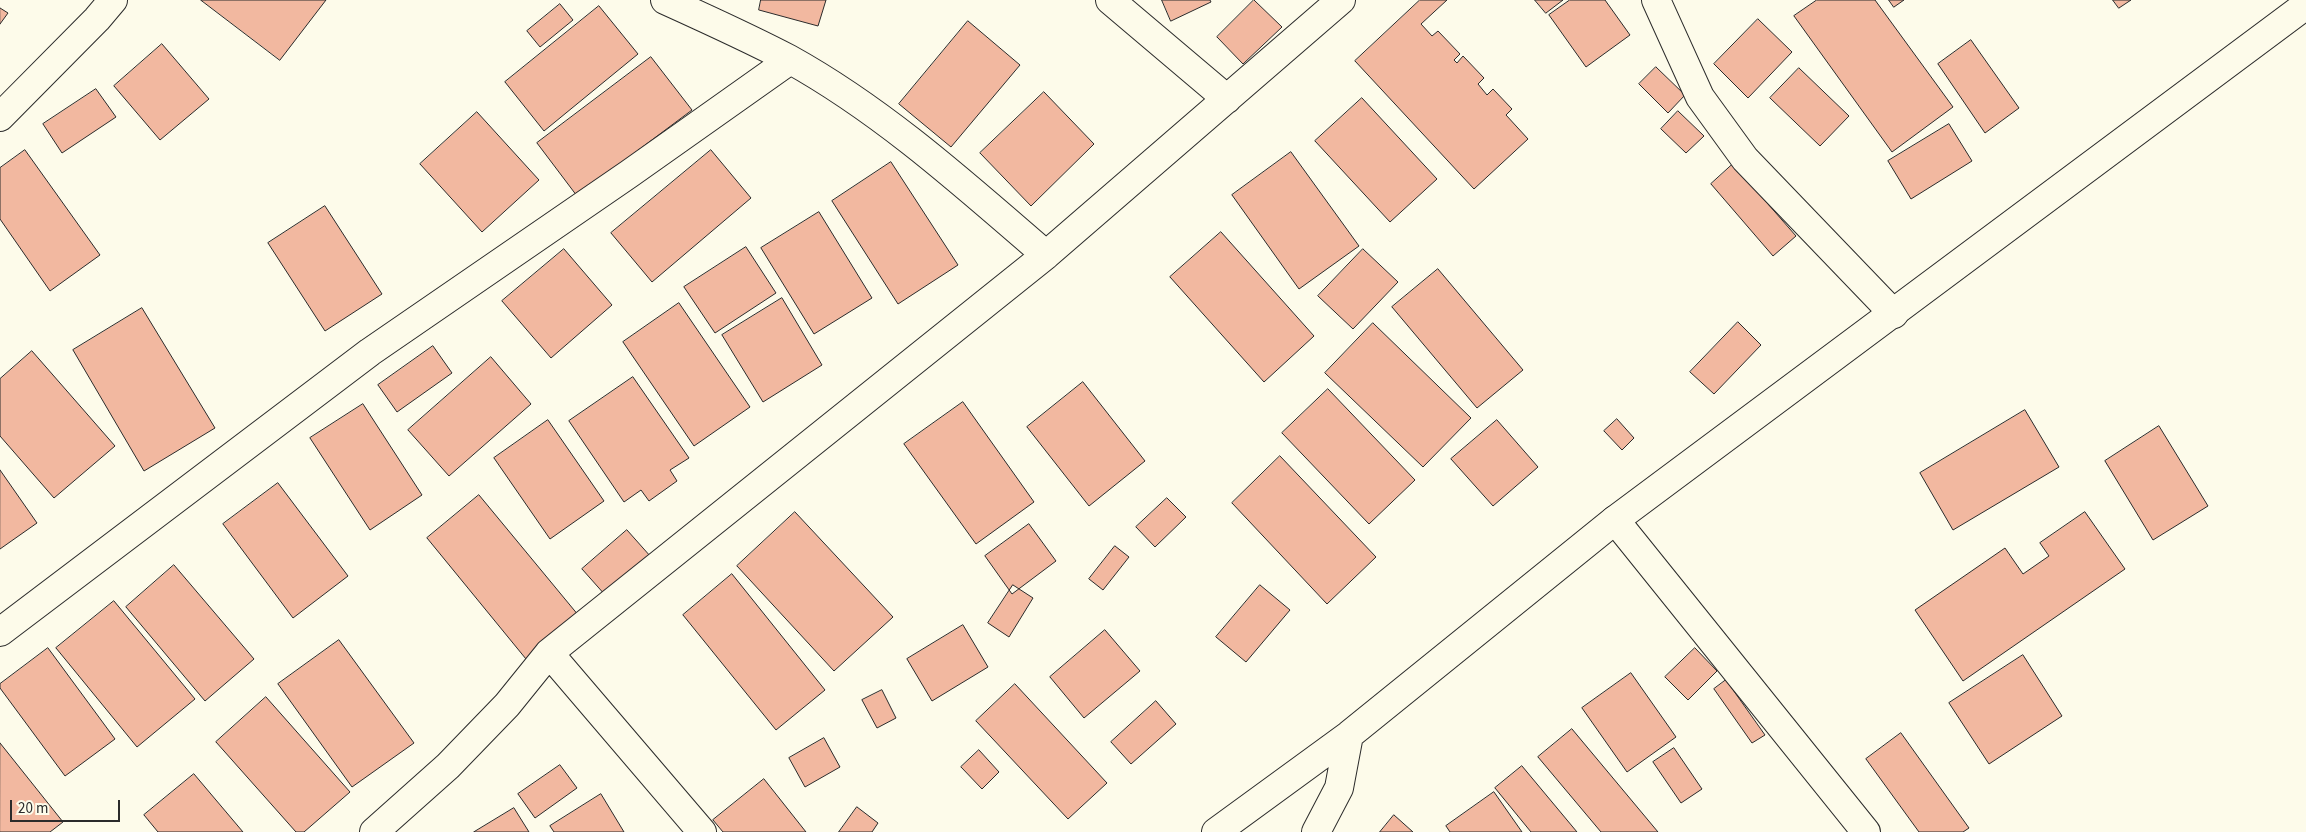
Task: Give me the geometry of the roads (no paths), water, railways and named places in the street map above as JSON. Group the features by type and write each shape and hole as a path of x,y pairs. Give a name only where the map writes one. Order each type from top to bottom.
{"street":[{"path":"0,117 97,20 113,0"},
{"path":"665,0 790,60 878,116 960,181 1046,255"},
{"path":"1110,0 1227,99"},
{"path":"374,832 448,766 507,705 549,653 1046,255 1341,0"},
{"path":"1656,0 1700,97 1745,159 1894,314"},
{"path":"1216,832 1349,735 1616,520 2306,5"},
{"path":"0,632 370,352 629,174 790,60"},
{"path":"1616,520 1866,832"},
{"path":"549,653 702,832"},
{"path":"1316,832 1339,788 1349,735"}]}
